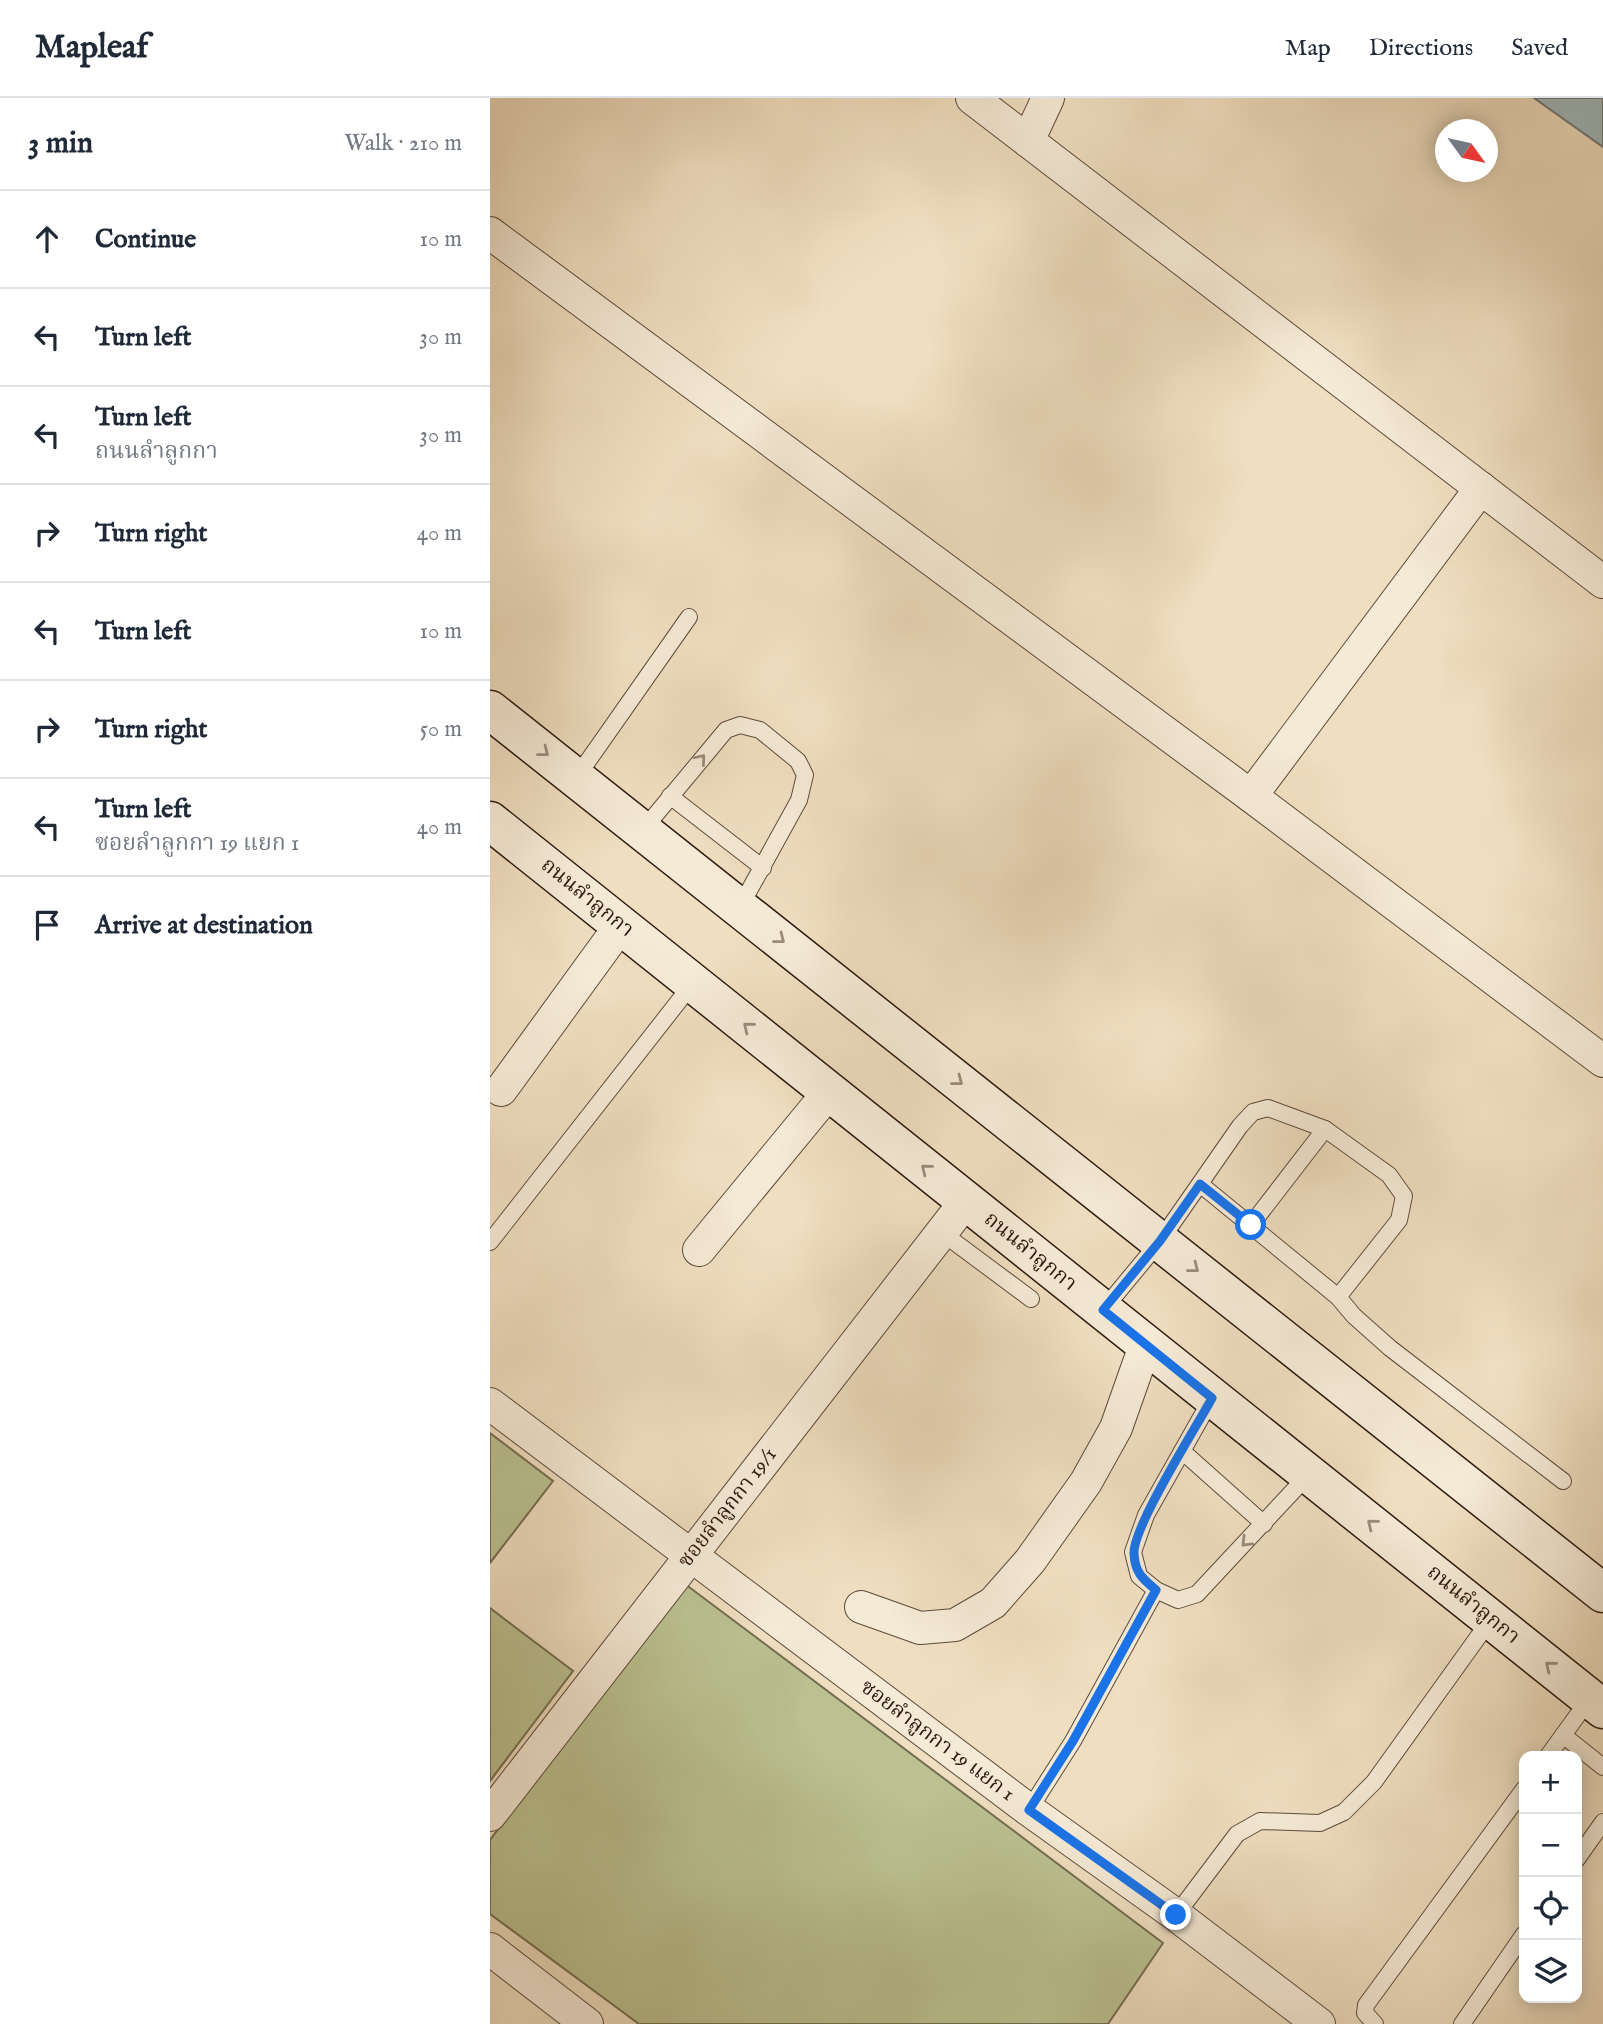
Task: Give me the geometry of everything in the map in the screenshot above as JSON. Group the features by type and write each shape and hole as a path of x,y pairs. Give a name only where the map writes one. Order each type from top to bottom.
{"main road":[{"path":"490,710 1603,1593"},
{"name":"ถนนลำลูกกา","path":"490,821 1596,1704"}],"street":[{"path":"972,98 1603,582"},
{"path":"1028,141 1048,98"},
{"path":"490,233 1251,796 1603,1061"},
{"path":"1251,796 1481,488"},
{"path":"501,1090 621,925"},
{"path":"699,1250 829,1092"},
{"name":"ซอยลำลูกกา 19/1","path":"490,1815 966,1201"},
{"path":"861,1607 920,1628 954,1625 993,1603 1030,1561 1086,1482 1116,1428 1146,1343"},
{"name":"ซอยลำลูกกา 19 แยก 1","path":"490,1404 1029,1810 1176,1915 1319,2024"},
{"path":"490,1949 587,2024"}],"lane":[{"path":"576,778 689,617"},
{"path":"642,831 726,730 740,725 760,730 798,761 806,775 799,800 740,908"},
{"path":"670,796 763,868"},
{"path":"490,1242 693,983"},
{"path":"1103,1310 1160,1241 1253,1112 1268,1108 1325,1129 1389,1175 1404,1196 1399,1220 1338,1297"},
{"path":"1251,1225 1325,1129"},
{"path":"1200,1184 1338,1297 1354,1316 1390,1348 1563,1481"},
{"path":"941,1232 1031,1298"},
{"path":"1212,1398 1146,1516 1133,1552 1139,1576 1156,1590 1178,1600 1197,1594 1309,1474"},
{"path":"1182,1451 1264,1524"},
{"path":"1029,1810 1073,1741 1156,1590"},
{"path":"1176,1915 1237,1834 1260,1821 1320,1823 1344,1812 1374,1782 1490,1619"},
{"path":"1552,1751 1563,1735 1596,1704"},
{"path":"1563,1735 1603,1767"},
{"path":"1375,2024 1365,2013 1366,2006 1519,1795"},
{"path":"1582,1852 1603,1822"},
{"path":"1462,2024 1520,1940"}],"green space":[{"path":"490,1433 553,1481 490,1563"},
{"path":"685,1584 1163,1943 1108,2024 639,2024 490,1914 490,1840"},
{"path":"490,1608 573,1671 490,1781"}],"water":[{"path":"1534,98 1603,98 1603,147"}],"route":[{"path":"1176,1915 1029,1810 1073,1741 1156,1590 1139,1576 1133,1552 1146,1516 1212,1398 1103,1310 1160,1241 1200,1184 1251,1225"}]}
